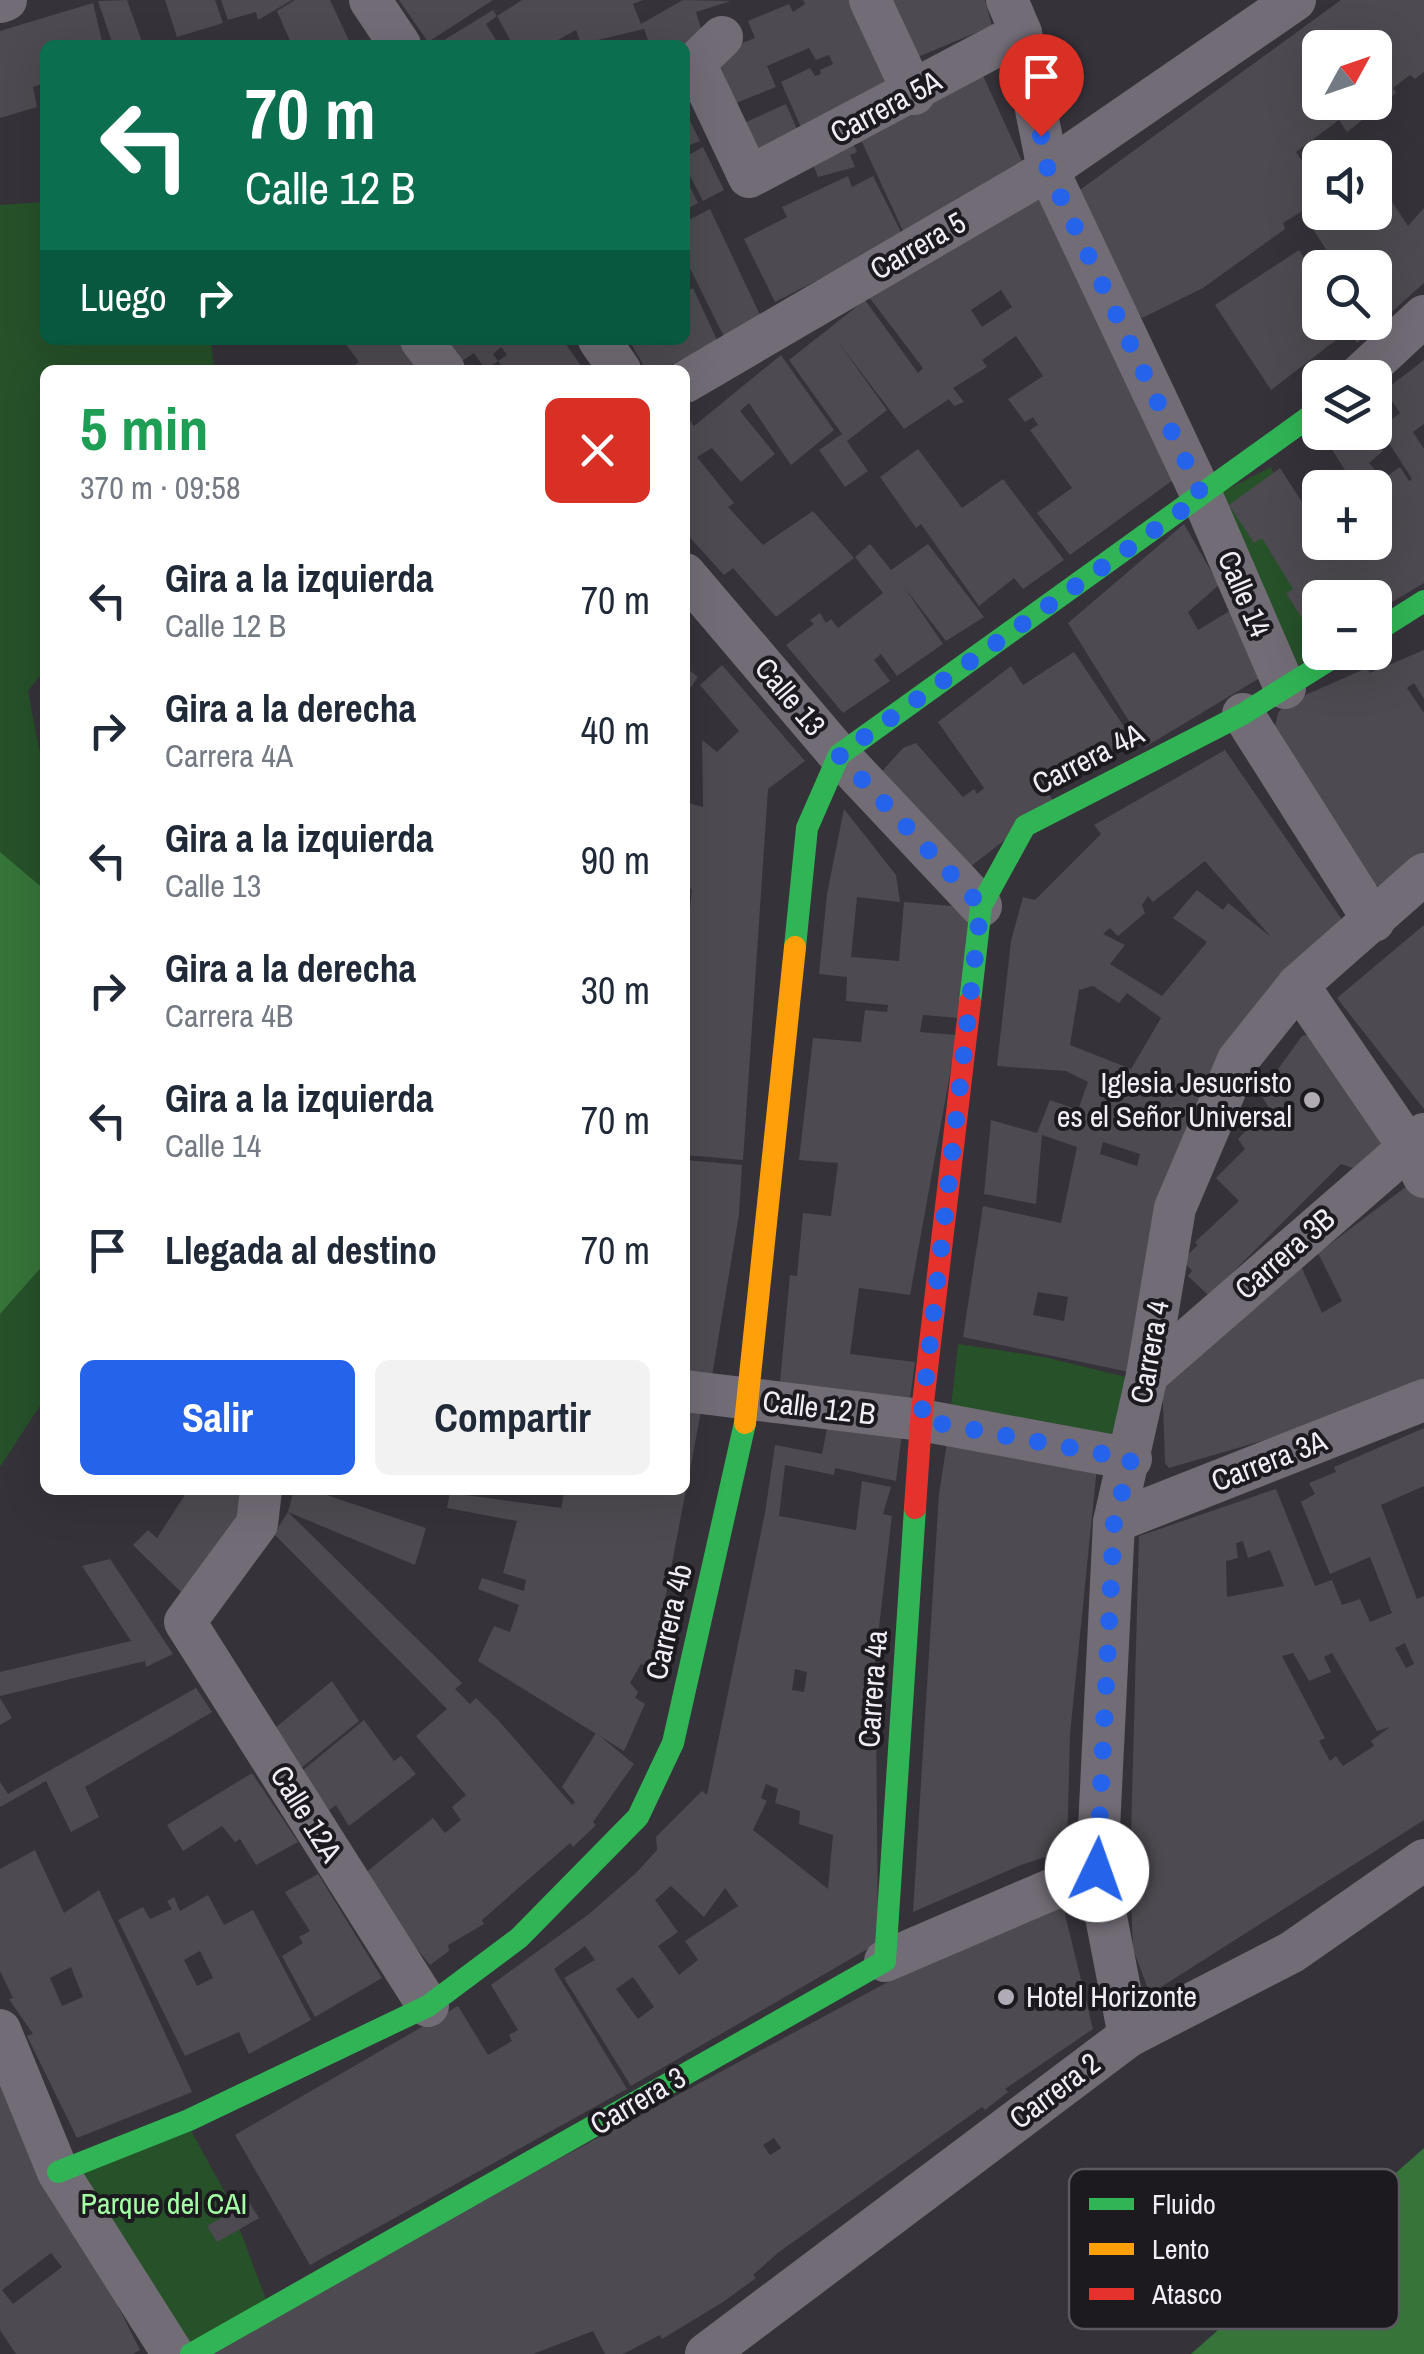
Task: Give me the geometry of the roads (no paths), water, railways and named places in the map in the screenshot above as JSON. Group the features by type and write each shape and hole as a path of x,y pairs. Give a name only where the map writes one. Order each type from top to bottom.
{"street":[{"path":"370,0 397,40"},
{"path":"870,0 914,94"},
{"name":"Carrera 5","path":"690,379 1048,170 1294,0"},
{"name":"Carrera 5A","path":"708,50 749,177 914,94 1014,17"},
{"name":"Calle 14","path":"1014,17 1048,170 1202,496 1285,688"},
{"path":"1376,360 1424,316"},
{"path":"424,345 440,365"},
{"path":"839,755 1302,422"},
{"name":"Calle 13","path":"690,580 839,755 981,906"},
{"path":"1392,621 1424,600"},
{"name":"Carrera 4A","path":"921,1420 981,906 1024,826 1243,714 1314,670"},
{"path":"1243,714 1374,921"},
{"name":"Carrera 4b","path":"58,2172 188,2120 428,2006 520,1938 638,1817 673,1743 750,1400 807,828 839,755"},
{"name":"Carrera 4","path":"1129,2036 1097,1870 1114,1522 1131,1459 1175,1208 1238,1060 1298,985 1424,874"},
{"path":"1298,985 1419,1152"},
{"name":"Carrera 3B","path":"1147,1375 1419,1152"},
{"name":"Calle 12 B","path":"690,1392 921,1420 1131,1459"},
{"name":"Carrera 3A","path":"1114,1522 1424,1400"},
{"name":"Carrera 4a","path":"885,1961 921,1420"},
{"name":"Calle 12A","path":"260,1495 257,1524 185,1622 428,2006"},
{"name":"Carrera 2","path":"706,2354 1129,2036 1292,1952 1424,1860"},
{"name":"Carrera 3","path":"191,2354 885,1961 1097,1870"},
{"path":"0,2030 58,2172 173,2354"}],"place":[{"name":"Iglesia Jesucristo es el Señor Universal","path":"1312,1100"},
{"name":"Hotel Horizonte","path":"1006,1997"}],"park label":[{"name":"Parque del CAI","path":"164,2204"}]}
